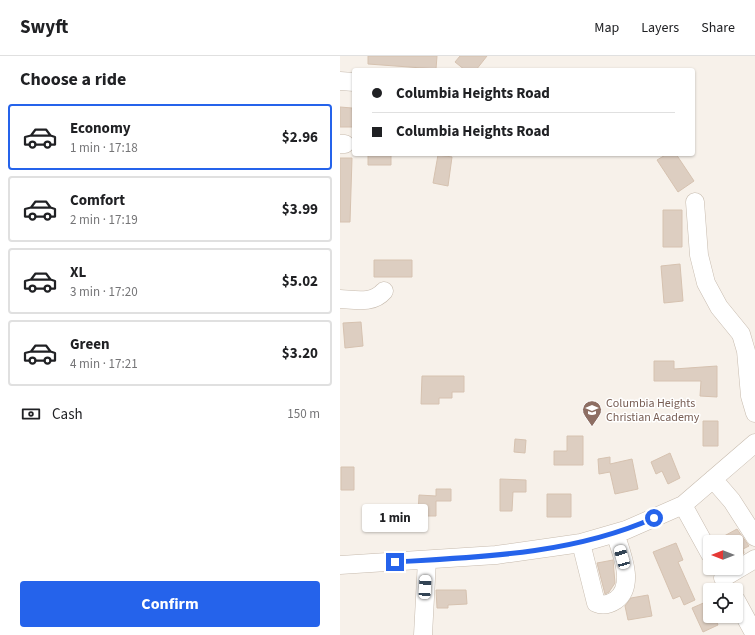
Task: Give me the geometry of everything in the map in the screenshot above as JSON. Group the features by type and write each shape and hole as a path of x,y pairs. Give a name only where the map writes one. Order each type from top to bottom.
{"street":[{"path":"340,81 352,82"},
{"path":"695,202 699,255 706,283 719,307 741,334 746,351 750,396 755,413"},
{"path":"340,300 371,300 378,298 384,291"},
{"path":"343,569 427,560 496,556 581,543 626,530 683,505 755,443"},
{"path":"713,479 732,501 755,538"},
{"path":"683,505 703,541"},
{"path":"581,543 596,603 602,605 612,602 621,596 626,584 626,570 615,533"},
{"path":"724,579 755,559"},
{"path":"423,635 427,560"},
{"path":"743,613 755,634"}],"building":[{"path":"368,56 437,56 436,68 368,64"},
{"path":"460,56 487,56 478,68 462,68 455,62"},
{"path":"340,107 352,108 352,127 340,127"},
{"path":"368,156 391,156 391,165 368,165"},
{"path":"438,156 452,157 448,186 433,183"},
{"path":"664,156 677,156 694,181 678,192 657,160"},
{"path":"340,158 352,158 350,222 340,222"},
{"path":"663,210 682,210 682,247 663,247"},
{"path":"374,260 412,260 412,277 374,277"},
{"path":"680,264 683,301 664,303 661,266"},
{"path":"361,322 363,346 345,348 343,323"},
{"path":"654,361 674,361 674,369 717,366 717,397 700,396 701,381 654,381"},
{"path":"422,376 464,376 464,392 452,392 452,398 439,398 439,404 421,404"},
{"path":"703,421 718,421 718,446 703,446"},
{"path":"567,436 583,436 583,465 554,465 554,451 567,451"},
{"path":"515,439 526,440 525,453 514,452"},
{"path":"670,453 680,478 668,484 662,471 656,474 651,462"},
{"path":"610,457 610,464 632,459 638,489 615,494 610,472 599,474 598,459"},
{"path":"341,467 354,467 354,490 341,490"},
{"path":"500,479 526,480 526,492 513,492 512,511 500,511"},
{"path":"436,489 451,489 451,501 436,501 436,516 418,516 419,495 436,496"},
{"path":"547,494 571,494 571,517 547,517"},
{"path":"375,508 397,508 397,527 375,527"},
{"path":"737,529 741,535 726,535"},
{"path":"743,538 749,546 743,549"},
{"path":"676,543 683,560 678,562 695,600 684,605 680,596 673,599 653,552"},
{"path":"613,560 615,583 609,592 605,594 597,563"},
{"path":"436,590 466,590 467,604 448,605 448,608 437,608"},
{"path":"648,595 652,616 628,620 625,606 631,598"},
{"path":"703,603 703,623 717,623 718,625 703,632 692,608"}],"place":[{"name":"Columbia Heights Christian Academy","path":"592,427"}],"route":[{"path":"395,562 496,556 581,543 626,530 654,518"}]}
